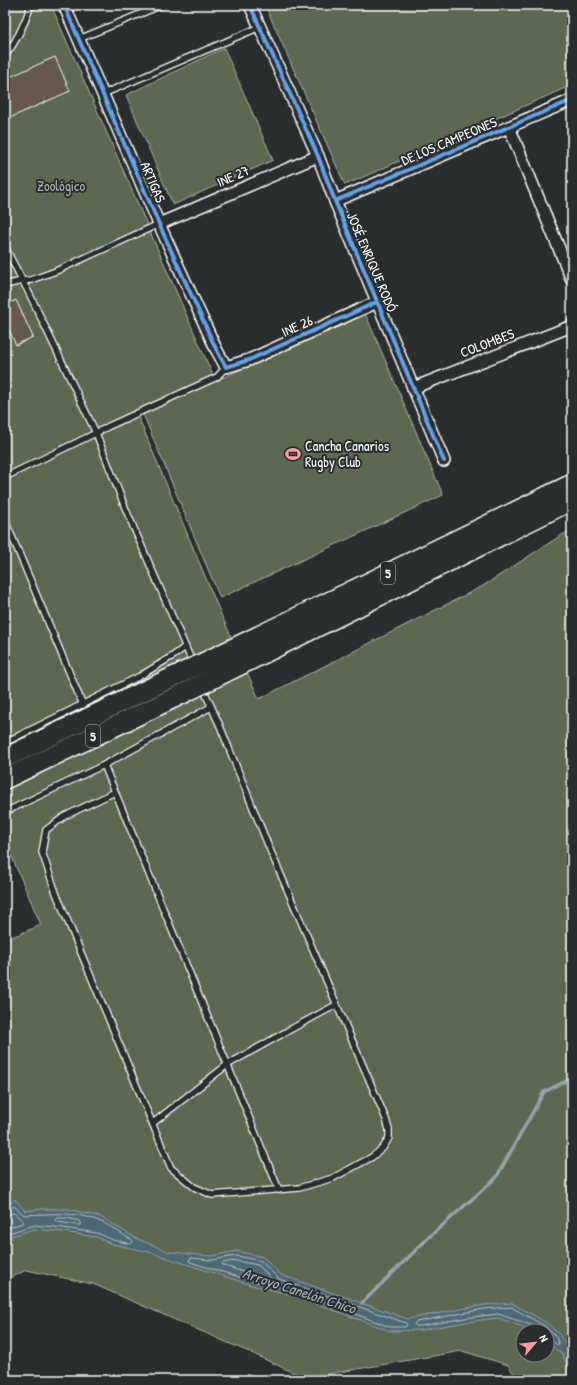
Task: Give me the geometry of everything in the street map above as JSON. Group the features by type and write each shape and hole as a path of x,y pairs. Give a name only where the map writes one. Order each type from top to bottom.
{"highway":[{"name":"5","path":"203,674 572,484"},
{"name":"5","path":"5,758 203,674 572,500"},
{"name":"5","path":"5,779 177,685"}],"street":[{"name":"ARTIGAS","path":"65,5 159,224 216,349 226,367"},
{"name":"JOSÉ ENRIQUE RODÓ","path":"250,5 318,156 335,201 444,461"},
{"name":"DE LOS CAMPEONES","path":"335,201 572,100"},
{"path":"510,127 572,280"},
{"name":"INE 27","path":"159,224 318,156"},
{"name":"INE 26","path":"226,367 249,360 377,302"},
{"name":"COLOMBES","path":"413,388 572,326"}],"lane":[{"path":"5,56 25,21 30,5"},
{"path":"79,39 162,5"},
{"path":"103,94 260,27"},
{"path":"5,285 31,280 56,271 159,224"},
{"path":"5,249 96,433 126,510 185,647 203,674 212,707 268,845 336,1006 386,1119 389,1130 389,1138 383,1148 372,1157 333,1178 299,1188 212,1195 194,1187 171,1168 56,893 42,852 46,830 65,816 115,792"},
{"path":"5,477 109,426 217,377 226,367"},
{"path":"5,520 83,705"},
{"path":"5,742 140,676 185,647"},
{"path":"5,812 104,765 212,707"},
{"path":"104,765 175,934 279,1190"},
{"path":"153,1123 227,1065 336,1006"}],"green space":[{"name":"Zoológico","path":"5,5 51,5 214,378 137,414 220,612 259,699 483,586 560,536 572,530 572,1380 518,1380 508,1365 462,1351 305,1378 93,1284 26,1270 5,1281 5,940 41,925 5,841"},
{"path":"265,5 572,5 572,85 345,185"},
{"path":"224,48 273,160 173,205 126,95"},
{"name":"Cancha Canarios Rugby Club","path":"365,313 443,495 220,598 143,414"}],"water":[{"name":"Arroyo Canelón Chico","path":"15,1199 25,1211 68,1209 101,1217 135,1238 170,1252 211,1256 237,1251 263,1257 281,1275 408,1319 483,1305 512,1303 547,1323 515,1324 498,1318 421,1330 390,1331 293,1295 251,1285 149,1252 112,1244 96,1237 34,1229 5,1238 5,1208"},
{"path":"555,1330 559,1334 572,1355 572,1377 562,1354 555,1349"}],"building":[{"path":"55,57 70,91 5,120 5,79"},
{"path":"16,300 33,337 16,345 5,321 5,305"}],"waterway":[{"name":"Arroyo Canelón Chico","path":"362,1303 428,1238 496,1178 544,1092 572,1078"}],"cycle path":[{"path":"64,5 159,224 216,349 226,367 249,360 377,302"},
{"path":"250,5 318,156 335,201 444,461"},
{"path":"335,201 572,100"}],"place":[{"name":"Cancha Canarios Rugby Club","path":"293,454"}]}
